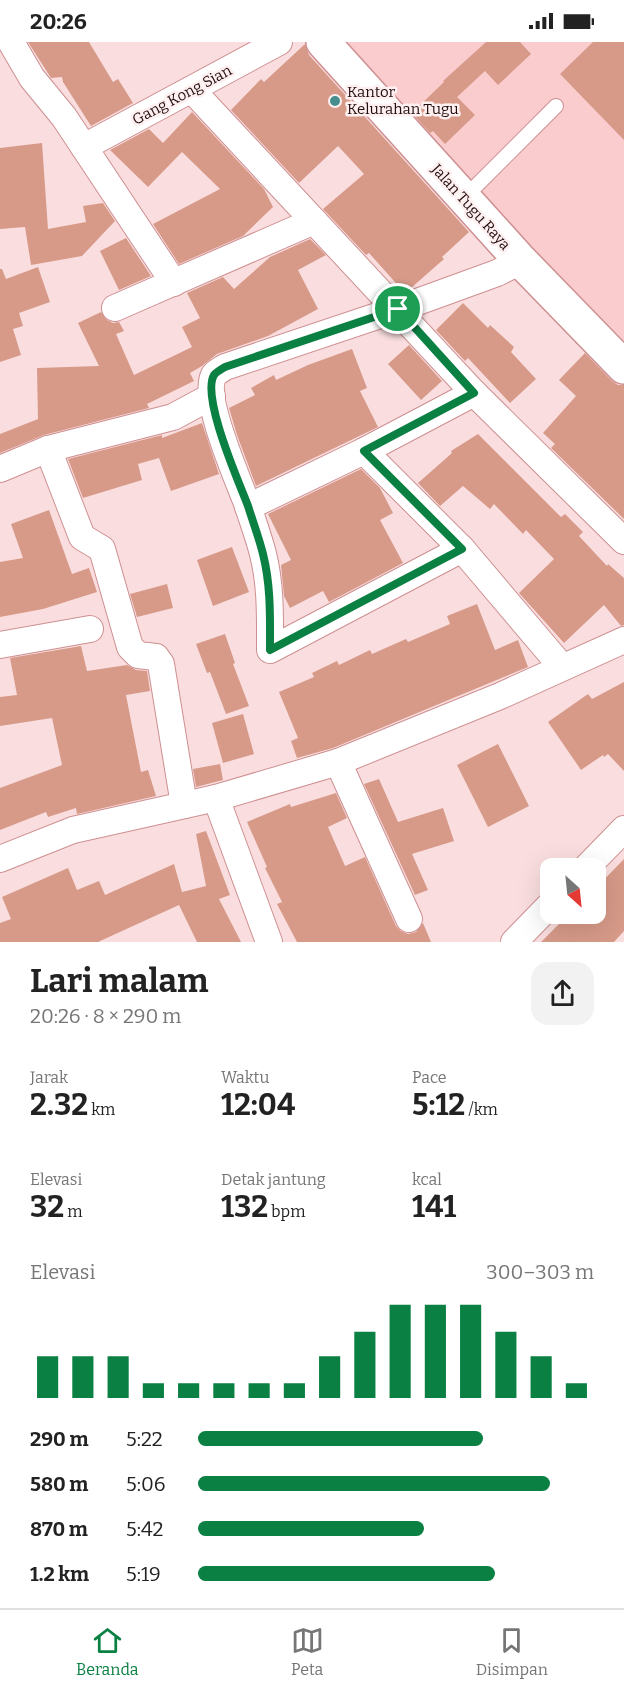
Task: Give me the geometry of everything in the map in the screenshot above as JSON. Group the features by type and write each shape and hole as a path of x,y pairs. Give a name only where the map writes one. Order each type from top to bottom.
{"street":[{"path":"10,42 32,78 64,117 174,283"},
{"name":"Gang Kong Sian","path":"84,147 279,42"},
{"name":"Jalan Tugu Raya","path":"323,42 521,261 624,367"},
{"path":"192,90 474,393 624,541"},
{"path":"115,308 315,221"},
{"path":"462,549 270,650 269,585 263,554 248,507 221,440 212,390 215,374 225,367 398,309 497,273 521,261"},
{"path":"0,469 48,449 173,417 212,390"},
{"path":"248,507 364,451 474,393"},
{"path":"48,449 82,537 102,549 130,647 138,655 156,657 161,664 184,805"},
{"path":"364,451 462,549 562,667"},
{"path":"0,645 90,629"},
{"path":"0,859 73,830 216,798 338,762 501,696 624,640"},
{"path":"338,762 409,919"},
{"path":"216,798 269,942"},
{"path":"596,858 624,830"},
{"path":"514,942 540,915"}],"lane":[{"path":"464,198 556,106"}],"shaded area":[{"path":"326,42 624,42 624,357"}],"building":[{"path":"28,42 89,42 113,82 118,79 133,103 91,126 62,77 51,78"},
{"path":"486,42 520,42 531,54 498,85 485,71 457,97 475,115 445,144 433,131 430,133 412,113"},
{"path":"593,42 624,42 624,140 560,74"},
{"path":"305,44 309,55 469,232 442,257 444,259 411,288 403,291 369,253 366,255 323,209 364,174 338,146 299,183 231,110 261,79 264,82"},
{"path":"192,112 264,189 273,207 243,236 179,264 153,224 220,189 182,152 148,187 110,150 149,129 163,143"},
{"path":"42,143 48,229 86,222 83,206 103,203 115,221 82,256 31,265 25,227 0,229 0,148"},
{"path":"126,238 151,276 119,290 100,251"},
{"path":"310,239 326,255 298,270 318,309 268,336 217,354 190,373 194,381 147,404 149,408 44,435 0,453 0,434 38,419 37,368 99,366 78,323 101,312 107,320 113,323 119,322 124,331 116,334 134,375 192,347 182,327 200,318 187,293 223,277 234,289 270,257"},
{"path":"38,267 50,302 19,313 23,326 13,329 21,355 0,362 0,269 6,279"},
{"path":"463,303 488,328 490,325 514,347 511,352 536,379 510,403 468,358 465,361 436,330"},
{"path":"409,345 442,381 421,400 388,364"},
{"path":"352,349 367,388 360,391 378,427 256,486 229,408 255,395 251,388 274,375 276,380 308,365"},
{"path":"585,353 611,380 618,385 624,385 624,519 551,448 555,444 543,433 576,396 559,380"},
{"path":"202,423 219,474 171,491 159,458 138,464 142,480 83,498 68,459 162,435 162,438"},
{"path":"478,434 561,517 565,514 583,532 579,536 607,566 608,564 624,578 624,625 621,626 604,605 564,643 519,593 554,559 526,530 523,534 494,504 490,509 463,486 440,506 418,483 452,453 451,451"},
{"path":"361,469 380,488 393,513 380,520 403,563 329,602 323,591 290,608 284,596 281,565 291,560 268,514"},
{"path":"49,510 72,574 89,568 97,592 43,609 0,617 0,562 23,558 11,524"},
{"path":"232,547 249,592 213,606 197,560"},
{"path":"167,584 173,608 137,617 130,594"},
{"path":"477,604 495,650 518,640 528,667 333,748 297,758 291,741 298,738 279,692 314,677 312,673 337,661 339,665 370,650 372,654 450,624 447,616"},
{"path":"225,634 235,663 233,664 249,706 226,714 210,672 207,673 196,644"},
{"path":"81,646 87,671 127,665 136,670 147,671 150,691 126,695 141,772 148,770 156,796 77,814 76,808 48,817 46,812 0,830 0,788 62,765 52,718 0,726 0,697 17,695 10,658"},
{"path":"624,682 624,771 608,754 581,770 548,722 588,694 592,699"},
{"path":"243,714 254,754 223,763 212,723"},
{"path":"498,744 529,806 488,827 457,765"},
{"path":"220,764 223,780 196,787 193,769"},
{"path":"379,779 398,822 443,808 454,841 412,854 428,890 415,895 364,784"},
{"path":"336,793 347,818 328,827 345,866 365,857 396,926 408,934 416,932 423,923 431,942 297,942 277,904 282,902 265,868 267,867 247,822 290,804 291,807"},
{"path":"206,831 230,895 219,899 241,942 197,942 179,905 98,942 0,942 0,923 11,919 2,897 68,868 77,890 99,881 105,895 174,864 182,892 206,886 196,834"},
{"path":"624,859 624,931 614,942 541,942 559,924 606,924 606,878"}],"place":[{"name":"Kantor Kelurahan Tugu","path":"335,101"}],"route":[{"path":"398,309 474,393 364,451 462,549 270,650 269,585 263,554 248,507 221,440 212,396 215,374 225,367 398,309"}]}
